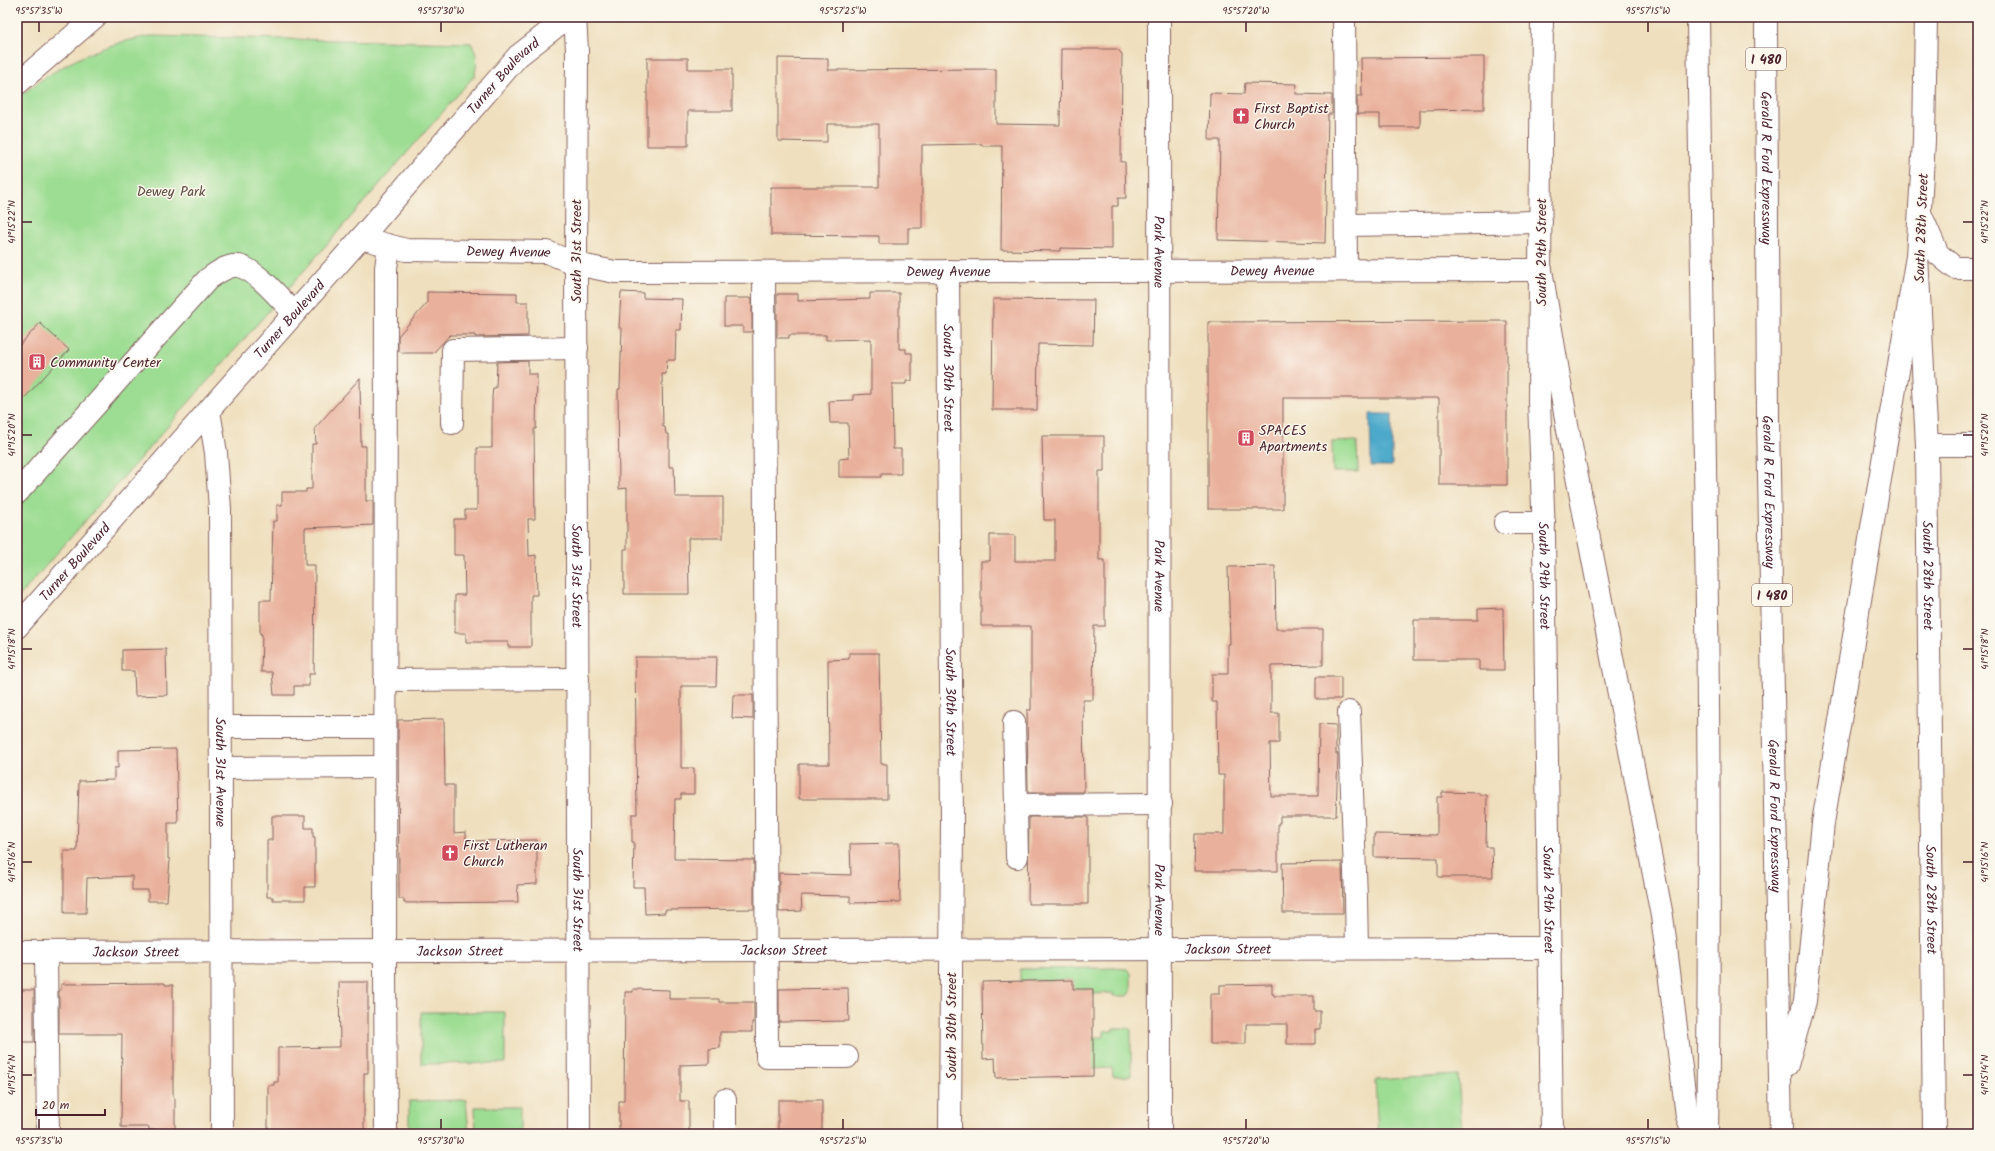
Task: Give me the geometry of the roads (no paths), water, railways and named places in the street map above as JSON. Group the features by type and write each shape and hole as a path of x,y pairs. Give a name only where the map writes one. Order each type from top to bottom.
{"main road":[{"path":"17,84 95,17"},
{"name":"Turner Boulevard","path":"17,626 209,411 518,56 568,17"},
{"name":"South 31st Street","path":"575,17 577,50 576,348 579,1134"},
{"name":"Park Avenue","path":"1159,17 1161,804 1160,1134"},
{"path":"1344,17 1346,270"},
{"name":"South 29th Street","path":"1542,17 1540,401 1544,523 1552,1134"},
{"path":"1698,17 1710,974 1707,1134"},
{"name":"Gerald R Ford Expressway","path":"1766,17 1768,428 1781,1134"},
{"name":"South 28th Street","path":"1926,17 1924,141 1917,256 1927,445 1934,1134"},
{"path":"1920,213 1938,254 1955,268 1978,268"},
{"path":"1346,225 1541,222"},
{"name":"Dewey Avenue","path":"361,238 406,250 538,251 553,254 576,264 615,272 1541,270"},
{"path":"386,1134 386,275 389,246"},
{"path":"1781,1089 1805,1001 1823,823 1917,256"},
{"path":"17,493 208,279 219,271 228,267 239,266 248,270 294,313"},
{"path":"1541,270 1573,456 1662,916 1687,1116 1694,1134"},
{"name":"South 30th Street","path":"948,271 952,812 950,1134"},
{"path":"764,272 767,1057 847,1057"},
{"path":"452,423 453,350 576,348"},
{"name":"South 31st Avenue","path":"209,411 216,453 219,490 222,1134"},
{"path":"1927,445 1978,445"},
{"path":"1505,524 1544,523"},
{"path":"385,680 578,679"},
{"path":"1349,712 1357,948"},
{"path":"1014,722 1017,857"},
{"path":"221,727 385,727"},
{"path":"221,768 385,767"},
{"path":"1016,805 1161,804"},
{"name":"Jackson Street","path":"17,952 1550,948"},
{"path":"46,952 48,1134"},
{"path":"724,1100 725,1134"}],"water":[{"path":"1370,414 1392,414 1392,466 1371,466"}],"place":[{"name":"First Baptist Church","path":"1241,116"},
{"name":"Community Center","path":"37,362"},
{"name":"SPACES Apartments","path":"1246,438"},
{"name":"First Lutheran Church","path":"450,853"}],"park label":[{"name":"Dewey Park","path":"171,191"}]}
